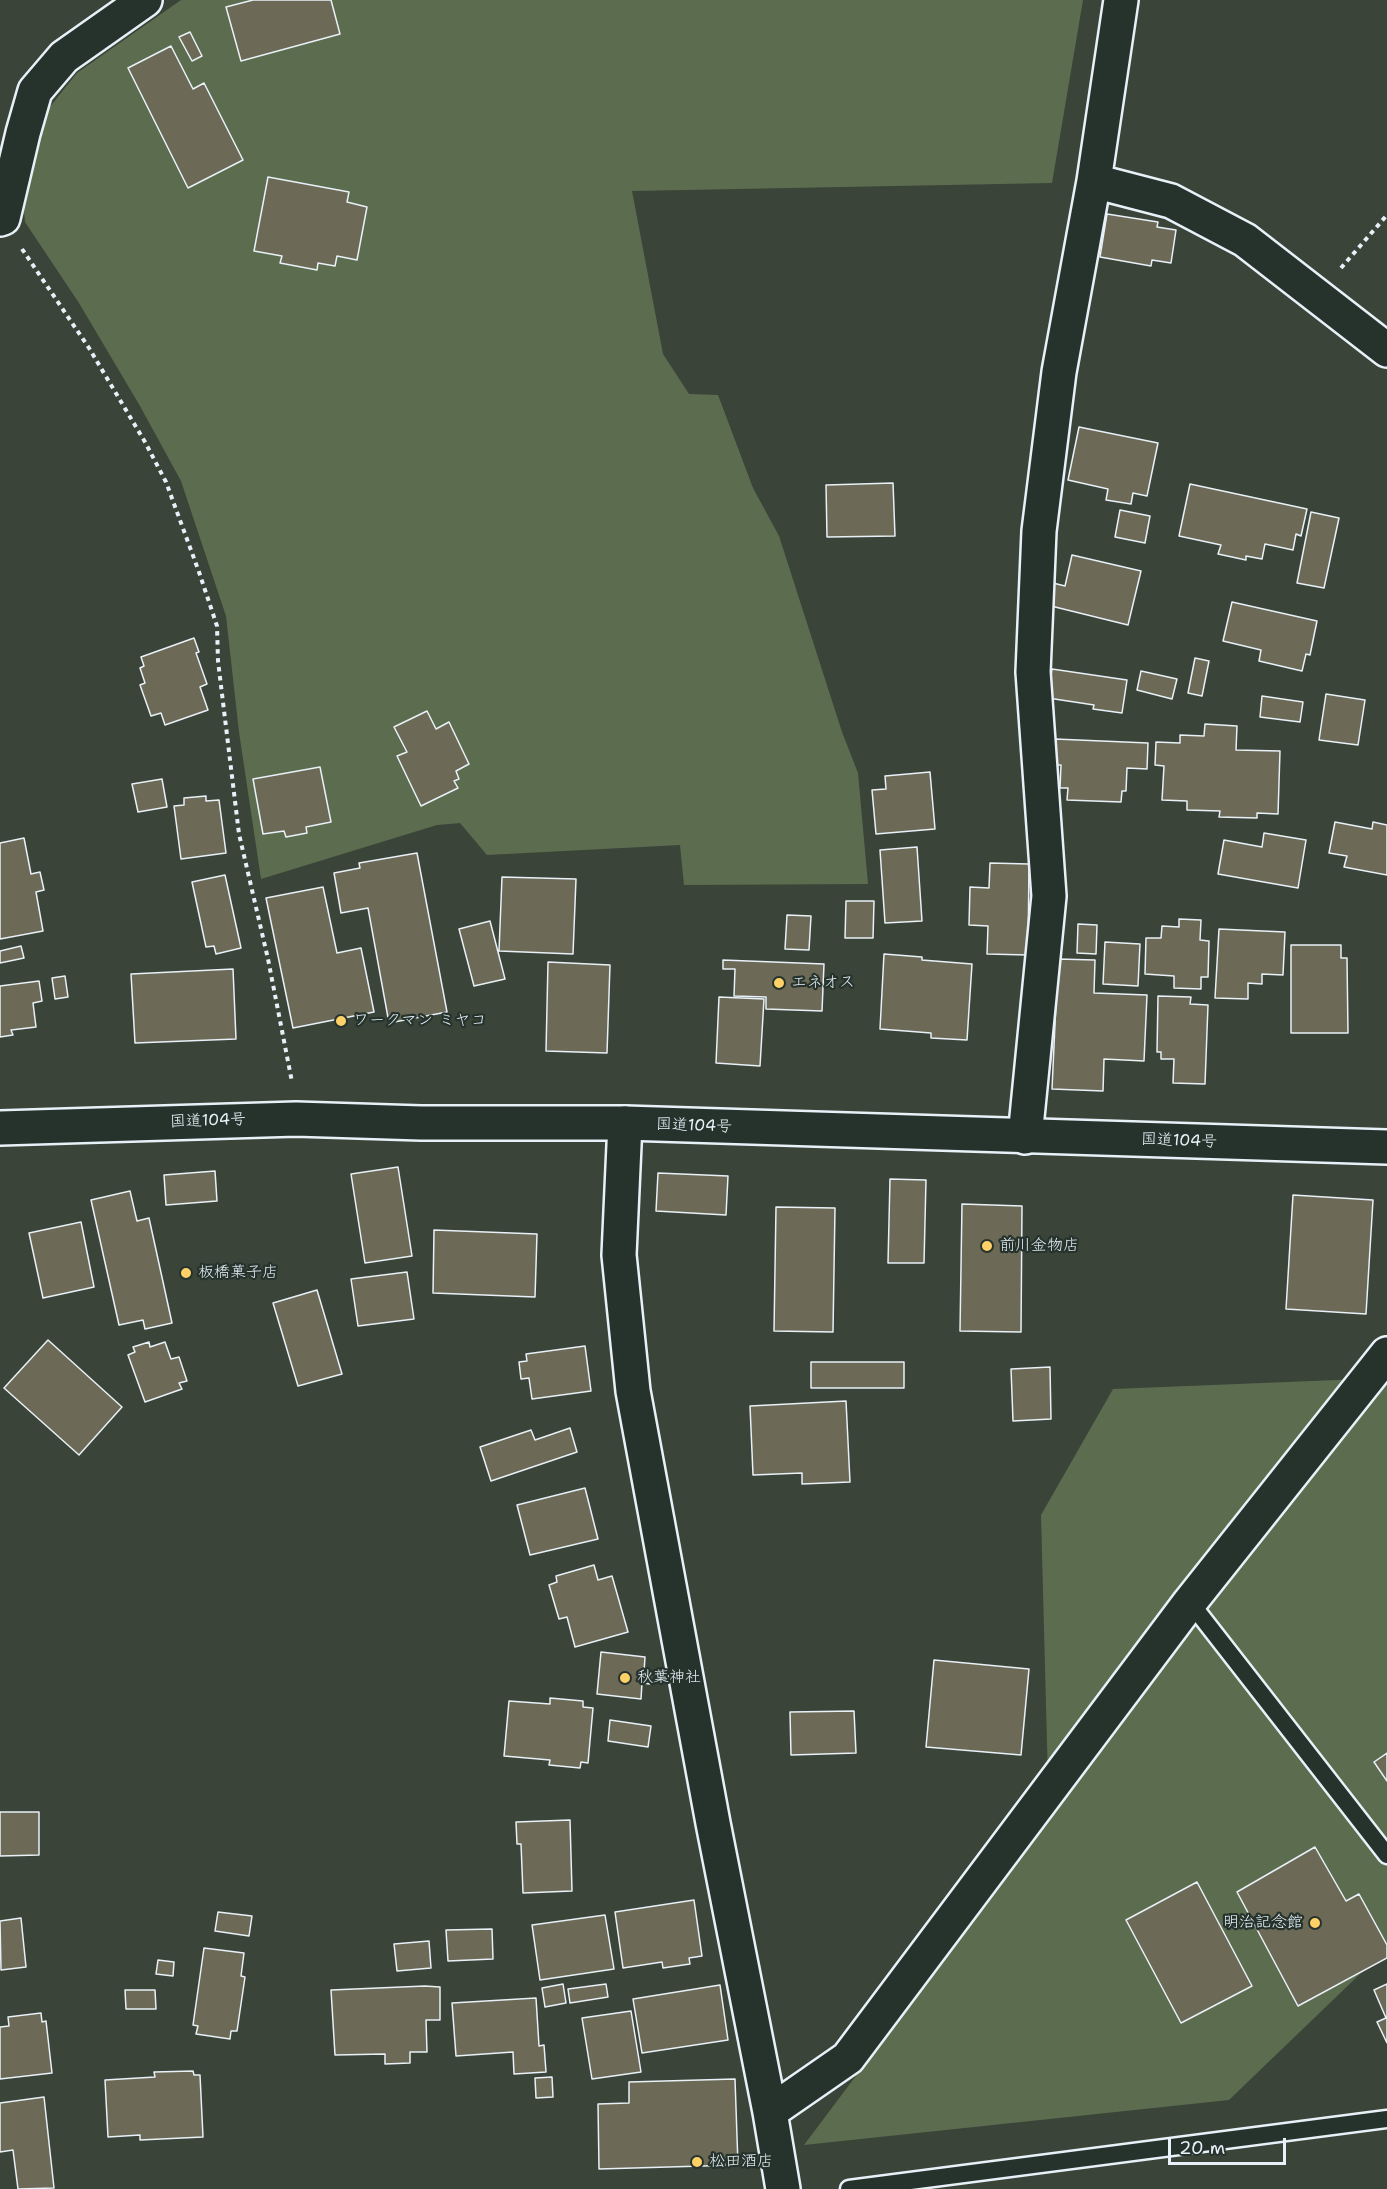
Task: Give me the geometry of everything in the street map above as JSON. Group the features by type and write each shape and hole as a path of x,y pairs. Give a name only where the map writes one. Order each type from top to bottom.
{"main road":[{"path":"2,218 35,91 64,57 145,0"},
{"path":"1025,1137 1048,896 1033,672 1039,531 1059,372 1094,181 1121,0"},
{"path":"1094,181 1171,201 1245,240 1387,350"},
{"name":"国道104号","path":"0,1128 296,1119 421,1123 626,1123 1387,1147"},
{"path":"626,1123 619,1255 633,1390 783,2189"},
{"path":"770,2112 848,2058 1190,1602 1387,1354"}],"lane":[{"path":"1190,1602 1387,1855"},
{"path":"849,2189 1387,2119"}],"path":[{"path":"1317,296 1387,215"},
{"path":"2,218 89,348 145,442 166,482 200,572 217,626 219,673 239,834 268,959 296,1119"}],"green space":[{"path":"181,0 1083,0 1052,183 632,191 663,354 689,394 718,395 753,488 779,536 842,732 858,773 868,884 684,885 680,845 487,855 460,823 437,825 261,879 239,732 226,616 181,481 79,303 25,222 23,197 49,108 77,73"},
{"path":"1387,1378 1387,1948 1229,2100 804,2145 1049,1819 1041,1515 1113,1389"}],"building":[{"path":"253,0 331,0 340,34 241,61 226,7"},
{"path":"190,32 202,56 192,61 179,37"},
{"path":"171,46 193,89 204,83 243,160 188,188 128,68"},
{"path":"268,177 349,192 347,202 367,207 357,260 337,256 335,266 318,263 317,270 280,263 282,256 254,251"},
{"path":"1107,214 1158,222 1157,227 1176,230 1171,263 1152,260 1151,266 1100,257"},
{"path":"1079,427 1158,443 1147,496 1133,493 1131,504 1106,500 1108,489 1068,480"},
{"path":"893,483 895,536 827,537 826,485"},
{"path":"1190,484 1307,509 1301,536 1296,534 1293,550 1265,544 1262,559 1246,556 1246,560 1218,554 1221,545 1179,536"},
{"path":"1120,510 1150,516 1145,543 1115,537"},
{"path":"1311,512 1339,518 1324,588 1297,583"},
{"path":"1072,555 1141,571 1128,625 1047,605 1053,583 1065,586"},
{"path":"1232,602 1317,621 1310,655 1306,654 1302,671 1259,661 1261,650 1223,641"},
{"path":"194,638 199,652 196,653 207,684 200,687 208,710 165,725 161,713 151,716 140,685 145,683 140,668 144,666 141,657"},
{"path":"1195,658 1209,661 1202,696 1188,693"},
{"path":"1052,669 1127,680 1122,713 1093,709 1094,705 1048,698"},
{"path":"1141,671 1177,679 1172,699 1137,690"},
{"path":"1326,694 1365,700 1358,745 1319,740"},
{"path":"1262,696 1303,702 1300,722 1260,717"},
{"path":"427,711 436,729 449,722 469,764 456,771 459,779 454,781 458,788 421,806 397,756 407,752 394,727"},
{"path":"1205,724 1237,726 1236,750 1280,751 1278,814 1257,813 1257,818 1219,817 1220,811 1187,810 1187,801 1162,800 1164,766 1155,765 1156,742 1180,743 1180,735 1204,736"},
{"path":"1055,739 1148,743 1147,769 1127,768 1126,791 1122,791 1121,802 1067,800 1068,788 1060,788 1061,765 1054,765"},
{"path":"320,767 331,822 306,827 307,833 286,837 284,831 263,834 253,779"},
{"path":"930,772 935,829 876,834 872,790 886,789 885,776"},
{"path":"162,779 167,807 138,812 132,784"},
{"path":"206,796 206,801 219,800 226,853 181,859 174,806 184,805 184,798"},
{"path":"1335,822 1372,829 1373,822 1387,825 1387,875 1344,867 1347,856 1329,853"},
{"path":"1264,833 1306,840 1298,888 1218,874 1224,840 1262,847"},
{"path":"24,838 31,874 40,872 44,890 36,892 43,931 0,939 0,843"},
{"path":"917,847 922,921 885,923 880,850"},
{"path":"417,853 447,1012 389,1023 368,908 341,913 334,873 360,868 359,863"},
{"path":"990,863 1029,864 1028,955 987,954 988,926 969,925 970,887 989,888"},
{"path":"225,875 241,948 216,954 214,946 206,947 192,882"},
{"path":"502,877 576,879 573,954 499,951"},
{"path":"323,887 337,953 361,948 374,1012 293,1028 266,898"},
{"path":"846,901 874,901 873,938 845,938"},
{"path":"787,915 811,916 809,950 785,949"},
{"path":"1179,919 1201,920 1200,940 1209,941 1208,977 1201,977 1201,989 1174,988 1174,976 1145,974 1146,938 1161,938 1162,926 1179,927"},
{"path":"490,921 505,979 474,986 459,929"},
{"path":"1078,924 1097,925 1096,954 1077,953"},
{"path":"1219,929 1285,932 1283,975 1262,974 1262,984 1248,983 1248,999 1215,998"},
{"path":"1105,942 1140,944 1138,986 1103,984"},
{"path":"1291,945 1341,945 1341,958 1347,958 1348,1033 1291,1033"},
{"path":"21,946 24,958 0,963 0,951"},
{"path":"884,954 972,964 967,1040 931,1038 931,1033 880,1029"},
{"path":"1058,959 1095,960 1094,993 1147,995 1144,1061 1104,1059 1103,1091 1052,1089"},
{"name":"エネオス","path":"723,960 824,964 822,1011 766,1009 766,997 734,996 735,969 723,969"},
{"path":"548,962 610,965 607,1053 546,1051"},
{"path":"233,969 236,1039 135,1043 131,974"},
{"path":"65,976 68,997 55,999 52,978"},
{"path":"39,981 42,1001 33,1003 36,1027 11,1030 13,1035 0,1037 0,986"},
{"path":"1158,996 1191,997 1190,1004 1208,1005 1205,1084 1173,1083 1174,1059 1161,1059 1161,1052 1157,1052"},
{"path":"719,997 764,999 760,1066 716,1063"},
{"path":"398,1167 412,1256 365,1263 351,1174"},
{"path":"215,1171 217,1201 166,1205 164,1175"},
{"path":"658,1173 728,1176 726,1215 656,1211"},
{"path":"890,1179 926,1180 924,1263 888,1263"},
{"path":"130,1191 137,1221 149,1218 172,1323 145,1329 143,1320 119,1325 91,1200"},
{"path":"1293,1195 1373,1200 1366,1314 1286,1309"},
{"path":"962,1204 1022,1206 1021,1332 960,1331"},
{"path":"776,1207 835,1208 833,1332 774,1331"},
{"path":"81,1222 94,1287 43,1298 29,1233"},
{"path":"434,1230 537,1234 535,1297 433,1293"},
{"path":"407,1272 414,1319 358,1326 351,1279"},
{"path":"317,1290 342,1374 298,1386 273,1303"},
{"path":"48,1340 122,1407 79,1455 4,1388"},
{"path":"149,1342 150,1347 165,1342 171,1359 179,1357 187,1381 179,1383 182,1389 145,1402 128,1355 135,1352 133,1347"},
{"path":"585,1346 591,1391 532,1399 529,1378 521,1379 519,1362 527,1361 526,1354"},
{"path":"811,1362 904,1362 904,1388 811,1388"},
{"path":"1050,1367 1051,1419 1013,1421 1011,1369"},
{"path":"846,1401 850,1482 802,1484 802,1473 753,1475 750,1406"},
{"path":"570,1428 577,1452 491,1481 480,1447 531,1430 535,1440"},
{"path":"585,1488 598,1539 530,1555 517,1505"},
{"path":"594,1565 598,1580 612,1576 628,1632 575,1647 567,1617 559,1619 549,1585 557,1582 556,1576"},
{"name":"秋葉神社","path":"601,1652 645,1657 644,1672 651,1673 650,1684 642,1683 641,1699 597,1694"},
{"path":"934,1660 1029,1669 1021,1755 926,1747"},
{"path":"550,1698 583,1701 583,1707 593,1708 588,1763 581,1762 580,1768 549,1765 550,1760 504,1756 509,1701 550,1704"},
{"path":"854,1711 856,1753 791,1755 790,1712"},
{"path":"610,1720 651,1726 648,1747 608,1741"},
{"path":"1387,1753 1387,1781 1374,1762"},
{"path":"0,1812 39,1812 39,1855 0,1856"},
{"path":"570,1820 572,1891 523,1893 521,1844 517,1844 516,1822"},
{"name":"明治記念館","path":"1315,1847 1346,1901 1359,1894 1387,1945 1387,1958 1298,2006 1237,1892"},
{"path":"1197,1882 1252,1986 1181,2023 1126,1920"},
{"path":"694,1900 702,1956 689,1958 690,1964 663,1968 662,1962 623,1968 615,1912"},
{"path":"218,1912 252,1916 249,1936 215,1931"},
{"path":"605,1915 614,1969 540,1980 532,1925"},
{"path":"21,1918 26,1967 1,1970 0,1921"},
{"path":"492,1929 493,1959 448,1961 446,1930"},
{"path":"429,1941 431,1968 397,1971 394,1944"},
{"path":"204,1948 244,1953 241,1976 245,1977 237,2031 231,2031 230,2039 196,2034 198,2026 193,2025"},
{"path":"158,1960 174,1962 173,1976 156,1974"},
{"path":"563,1984 566,2003 545,2007 542,1988"},
{"path":"606,1984 608,1997 570,2003 568,1989"},
{"path":"1387,1984 1387,2043 1377,2022 1386,2018 1374,1990"},
{"path":"720,1985 728,2040 642,2053 633,1999"},
{"path":"440,1987 440,2020 426,2020 427,2052 410,2052 410,2063 385,2064 385,2054 335,2055 331,1990"},
{"path":"125,1990 155,1990 156,2009 126,2009"},
{"path":"536,1998 539,2046 544,2045 546,2072 514,2074 513,2052 456,2056 452,2003"},
{"path":"631,2011 641,2072 592,2079 582,2018"},
{"path":"41,2013 42,2022 46,2021 52,2073 0,2079 0,2027 9,2026 8,2017"},
{"path":"193,2071 194,2075 200,2075 203,2137 140,2140 140,2135 108,2137 105,2080 155,2077 154,2072"},
{"path":"552,2077 553,2097 536,2098 535,2078"},
{"path":"735,2079 738,2165 599,2169 598,2104 629,2103 629,2082"},
{"path":"44,2097 54,2188 18,2189 13,2150 0,2152 0,2103"}],"place":[{"name":"エネオス","path":"779,983"},
{"name":"ワークマン ミヤコ","path":"341,1021"},
{"name":"前川金物店","path":"987,1246"},
{"name":"板橋菓子店","path":"186,1273"},
{"name":"秋葉神社","path":"625,1678"},
{"name":"明治記念館","path":"1315,1923"},
{"name":"松田酒店","path":"697,2162"}]}
